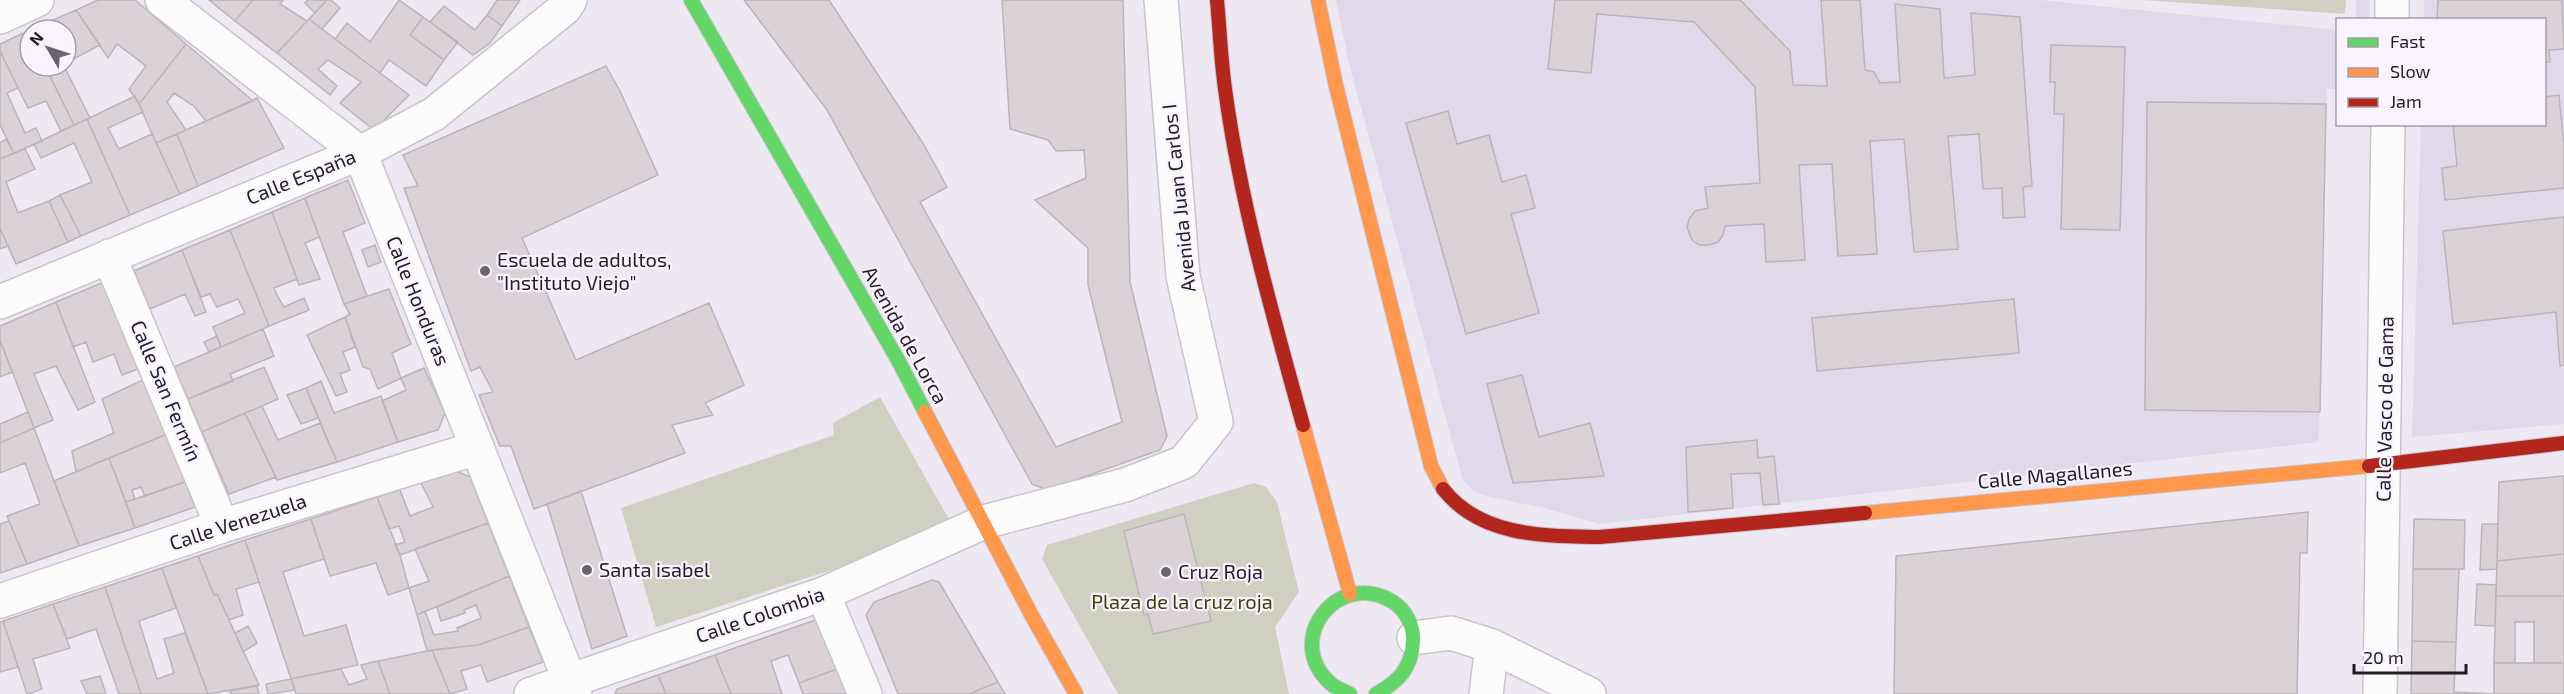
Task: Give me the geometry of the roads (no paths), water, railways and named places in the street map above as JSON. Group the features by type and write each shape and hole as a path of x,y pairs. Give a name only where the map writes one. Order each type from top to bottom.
{"street":[{"path":"0,17 37,0"},
{"path":"162,0 360,153"},
{"name":"Calle España","path":"0,302 360,153 434,114 565,8 570,0"},
{"name":"Avenida de Lorca","path":"692,0 898,360 1032,616 1076,694"},
{"name":"Avenida Juan Carlos I","path":"984,522 1125,485 1184,462 1216,422 1183,276 1161,0"},
{"path":"1216,0 1228,106 1255,237 1299,419 1350,594"},
{"name":"Calle Magallanes","path":"1318,0 1336,86 1431,466 1444,490 1463,510 1487,523 1522,533 1600,537 2384,465 2564,443"},
{"path":"2392,0 2392,18"},
{"name":"Calle Vasco de Gama","path":"2380,694 2388,126"},
{"name":"Calle Honduras","path":"360,153 572,687"},
{"name":"Calle San Fermín","path":"109,256 222,526"},
{"name":"Calle Venezuela","path":"0,601 222,526 477,448"},
{"name":"Calle Colombia","path":"531,694 572,687 823,594 984,522"},
{"path":"1350,694 1338,690 1324,679 1315,664 1311,647 1313,629 1321,614 1334,601 1350,594 1368,593 1385,597 1400,607 1410,621 1414,638 1414,654 1409,669 1400,681 1376,694"},
{"path":"823,594 865,694"},
{"path":"1414,638 1451,633 1492,646 1587,693"},
{"path":"1486,694 1492,646"}],"place":[{"name":"Escuela de adultos, \"Instituto Viejo\"","path":"485,271"},
{"name":"Santa isabel","path":"587,570"},
{"name":"Cruz Roja","path":"1166,572"}],"park label":[{"name":"Plaza de la cruz roja","path":"1182,602"}]}
